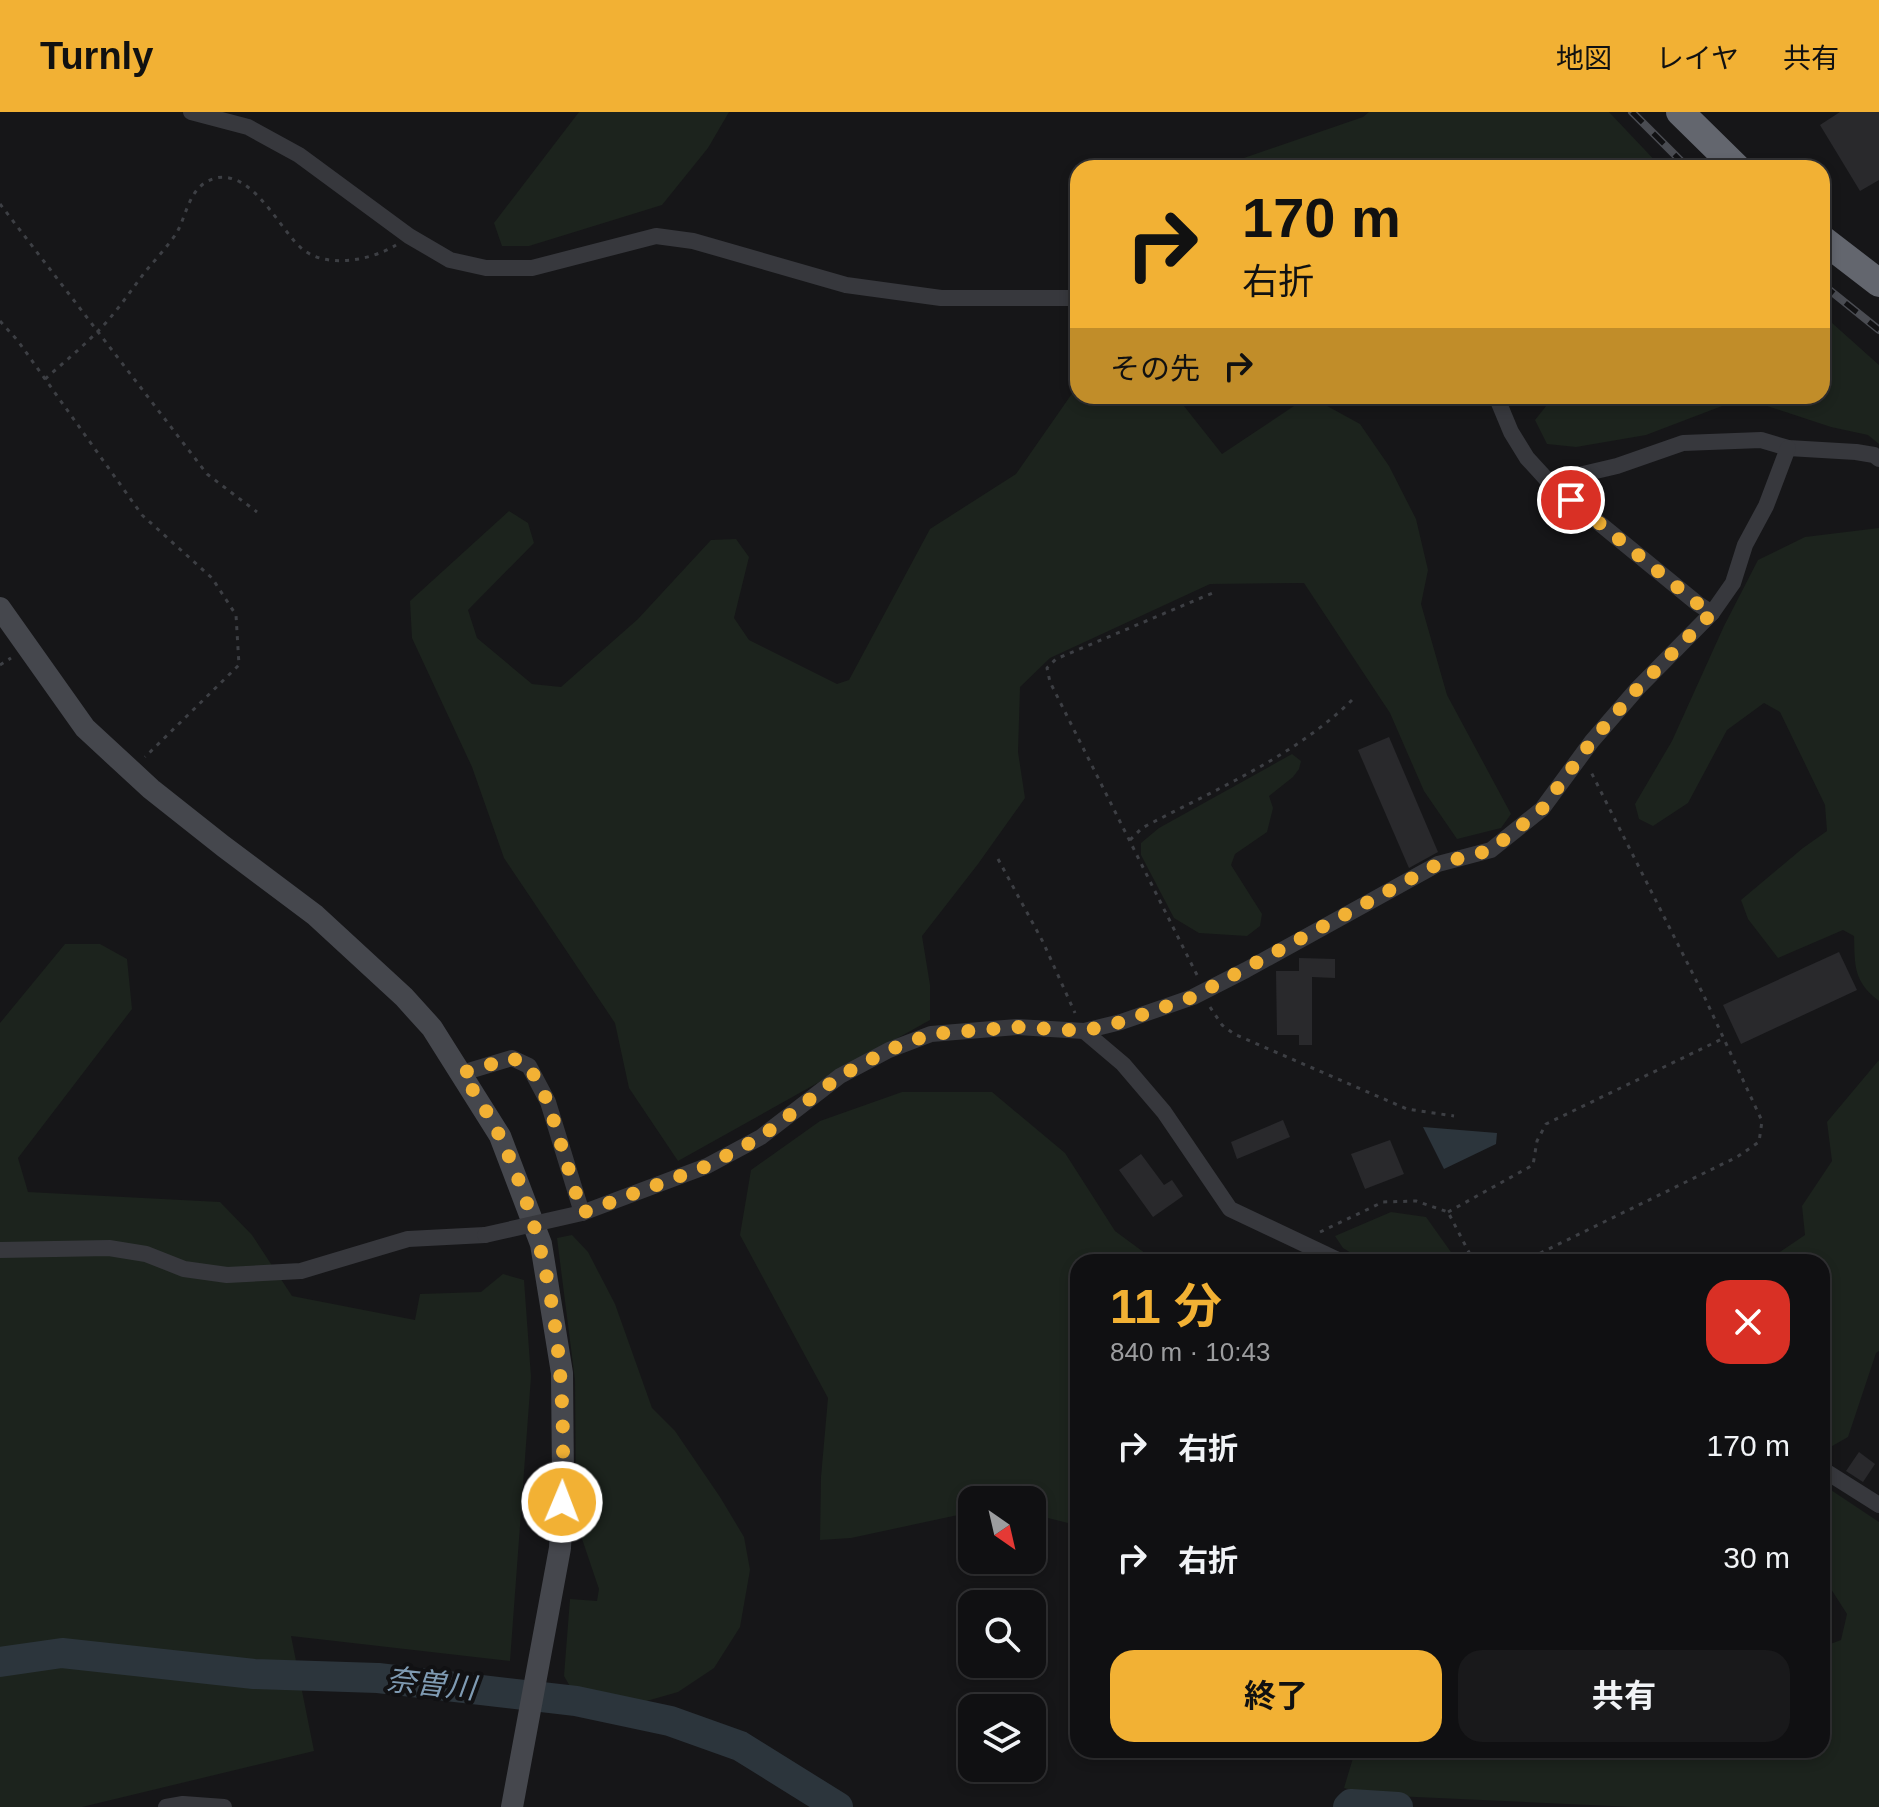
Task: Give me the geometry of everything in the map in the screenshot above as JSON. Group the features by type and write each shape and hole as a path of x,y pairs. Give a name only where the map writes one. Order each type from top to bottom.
{"highway":[{"path":"1680,112 1729,160"},
{"path":"1830,245 1879,283"}],"street":[{"path":"191,112 248,127 299,155 409,236 450,260 486,268 532,268 656,236 693,241 846,285 941,298 1070,298"},
{"path":"1499,404 1527,458 1549,482 1712,613"},
{"path":"1549,482 1617,466 1683,443 1761,440 1788,448 1856,452 1879,459"},
{"path":"0,1250 109,1248 146,1254 184,1269 227,1275 301,1271 408,1239 485,1235 582,1213 707,1166 761,1137 840,1076 889,1050 931,1034 1017,1027 1084,1031 1121,1022 1201,993 1438,864 1491,850 1542,809 1582,754 1644,681 1712,613 1733,583 1745,545 1766,506 1788,448"},
{"path":"0,608 85,728 131,771 211,837 326,925 404,997 432,1028 500,1136 544,1258 562,1373 560,1548 512,1807"},
{"path":"1084,1031 1123,1064 1164,1112 1230,1209 1325,1254"},
{"path":"462,1073 512,1058 529,1066 548,1102 582,1213"},
{"path":"1830,1474 1879,1505"},
{"path":"166,1807 183,1804 224,1807"}],"path":[{"path":"45,379 98,332 176,233 193,194 207,181 227,177 247,187 270,206 300,247 323,258 356,260 385,252 409,236"},
{"path":"0,204 207,474 257,512"},
{"path":"0,321 142,515 212,578 236,615 239,665 131,771"},
{"path":"1215,592 1056,659 1047,668 1050,682 1199,978 1201,993 1222,1025 1234,1034 1407,1109 1454,1116"},
{"path":"1129,841 1142,828 1300,744 1328,724 1352,700"},
{"path":"1538,1254 1737,1157 1759,1142 1762,1121 1724,1038 1582,754"},
{"path":"998,859 1043,942 1084,1031"},
{"path":"1448,1212 1533,1165 1537,1141 1546,1124 1724,1038"},
{"path":"1299,1242 1383,1202 1416,1201 1448,1212 1470,1254"}],"shaded area":[{"path":"579,112 729,112 708,148 662,205 529,246 502,246 494,223"},
{"path":"1369,112 1609,112 1654,160 1238,160 1363,117"},
{"path":"1830,321 1879,365 1879,444 1868,435 1831,427 1761,404 1830,404"},
{"path":"1070,396 1070,404 1182,404 1222,454 1297,404 1324,404 1360,424 1389,466 1416,519 1428,570 1421,604 1447,695 1511,814 1501,828 1457,839 1424,791 1390,713 1304,583 1210,584 1050,658 1020,687 1018,752 1025,798 922,936 930,985 930,1020 678,1161 629,1088 615,1023 504,858 472,767 412,638 410,601 509,511 528,523 534,543 468,610 477,638 532,684 561,687 638,619 711,540 736,539 749,557 734,618 749,640 837,684 849,680 930,529 1016,474"},
{"path":"1548,404 1727,404 1646,435 1576,447 1547,444 1535,420"},
{"path":"1879,528 1879,1001 1860,980 1855,964 1854,936 1843,930 1778,958 1748,919 1741,900 1827,831 1825,805 1780,712 1764,703 1727,730 1688,803 1653,826 1639,819 1635,804 1672,741 1758,560 1805,537"},
{"path":"1292,754 1301,761 1299,769 1269,796 1273,808 1267,832 1235,854 1231,865 1262,914 1260,926 1247,936 1199,933 1174,918 1141,855 1141,843 1159,828"},
{"path":"65,944 100,944 127,959 132,1009 18,1158 28,1192 220,1202 252,1235 292,1296 415,1320 420,1294 481,1292 503,1274 524,1280 531,1377 510,1661 291,1636 314,1751 82,1807 0,1807 0,1023"},
{"path":"1879,1060 1879,1351 1848,1437 1830,1447 1830,1254 1777,1254 1805,1235 1802,1206 1832,1161 1827,1122"},
{"path":"902,1092 992,1092 1065,1153 1115,1231 1146,1254 1070,1254 1070,1523 1046,1518 1046,1486 958,1486 958,1515 851,1538 820,1540 821,1477 828,1398 740,1235 751,1170 820,1121"},
{"path":"1423,1127 1497,1133 1496,1144 1444,1169"},
{"path":"1391,1212 1426,1217 1452,1254 1353,1254 1343,1248 1335,1236"},
{"path":"572,1235 588,1252 615,1304 652,1408 675,1431 720,1497 744,1537 750,1570 740,1627 714,1668 678,1692 636,1704 571,1688 564,1676 570,1599 597,1601 599,1589 580,1533 576,1510 575,1380 557,1238"},
{"path":"1830,1489 1879,1522 1879,1807 1633,1807 1372,1795 1344,1788 1353,1758 1830,1758 1830,1644 1841,1640 1847,1614 1830,1587"}],"building":[{"path":"1840,112 1879,112 1879,180 1860,191 1820,125"},
{"path":"1389,737 1438,852 1409,868 1358,750"},
{"path":"1839,952 1857,990 1741,1044 1723,1005"},
{"path":"1299,958 1335,959 1335,978 1312,977 1312,1045 1299,1045 1299,1035 1277,1035 1276,971 1299,971"},
{"path":"1283,1120 1290,1137 1237,1159 1231,1142"},
{"path":"1390,1140 1404,1174 1365,1189 1351,1154"},
{"path":"1141,1154 1164,1185 1172,1180 1183,1196 1153,1217 1119,1170"},
{"path":"1859,1452 1875,1464 1863,1482 1846,1471"}],"waterway":[{"name":"奈曽川","path":"0,1662 62,1653 254,1674 378,1678 576,1701 670,1721 740,1746 838,1807"},
{"name":"奈曽川","path":"1348,1807 1351,1804 1398,1807"}],"railway":[{"path":"1632,112 1680,160"},
{"path":"1830,290 1879,330"}],"route":[{"path":"562,1502 562,1373 541,1244 500,1136 462,1073 512,1058 529,1066 548,1102 582,1213 707,1166 761,1137 840,1076 889,1050 931,1034 1017,1027 1084,1031 1121,1022 1193,997 1438,864 1491,850 1542,809 1592,741 1637,689 1712,613 1571,500"}]}
